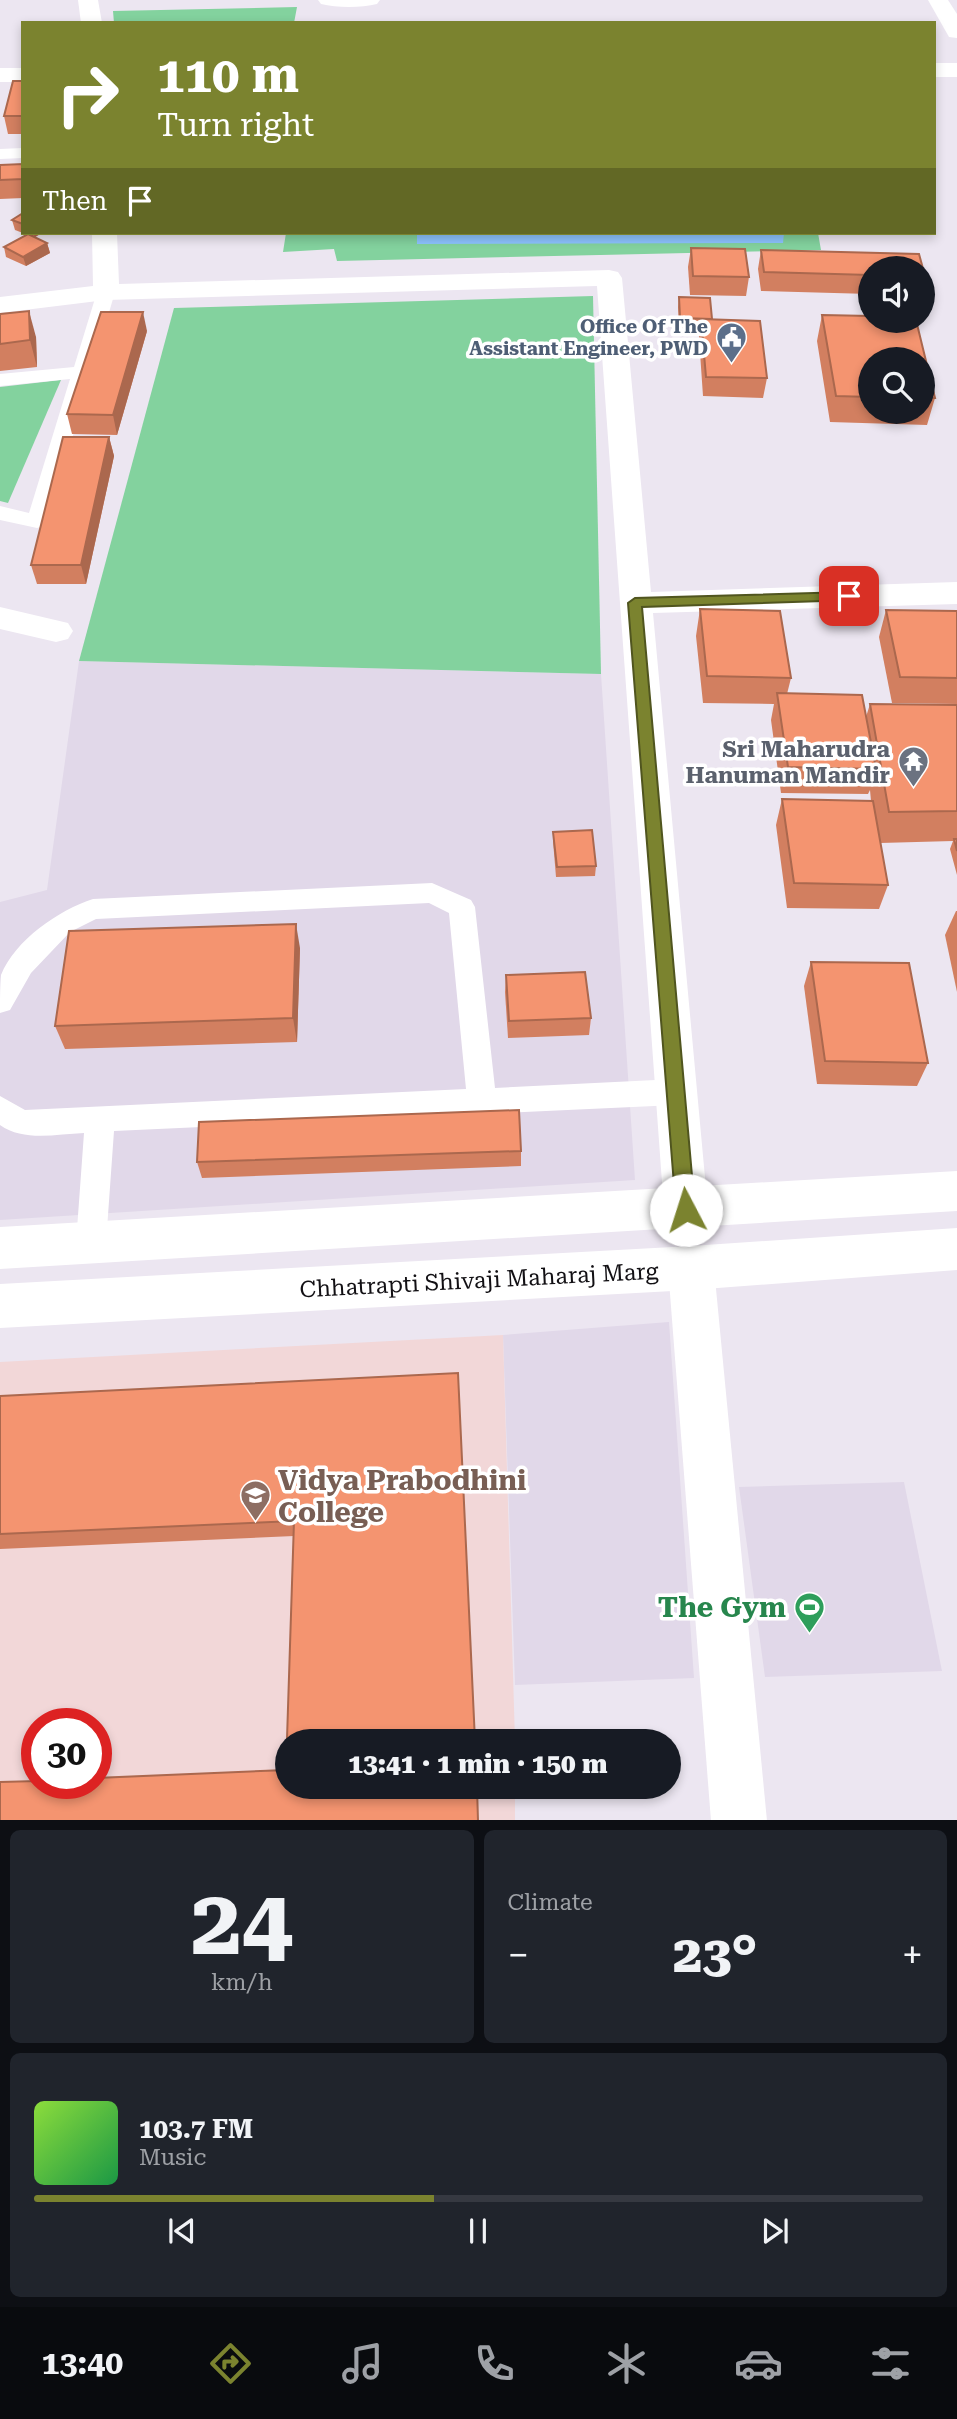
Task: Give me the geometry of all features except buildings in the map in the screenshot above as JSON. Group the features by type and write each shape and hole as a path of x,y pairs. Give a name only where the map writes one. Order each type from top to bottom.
{"street":[{"path":"88,0 92,21"},
{"path":"328,0 370,0"},
{"path":"938,0 957,32"},
{"path":"936,70 957,70"},
{"path":"0,75 21,75"},
{"path":"104,235 106,292"},
{"path":"0,305 106,292 609,278 686,1210"},
{"path":"635,603 957,593"},
{"path":"0,618 56,631"},
{"path":"0,1248 686,1210 957,1191"},
{"name":"Chhatrapti Shivaji Maharaj Marg","path":"0,1306 691,1268 957,1249"},
{"path":"691,1268 739,1820"}],"lane":[{"path":"0,154 21,153"},
{"path":"0,513 37,521 106,292"},
{"path":"0,380 82,372"},
{"path":"0,1002 21,965 61,924 93,909 432,893 462,907 482,1101"},
{"path":"0,1109 20,1123 676,1092"},
{"path":"91,1243 100,1119"}],"shaded area":[{"path":"79,661 601,674 635,1180 0,1220 0,902 47,890"},
{"path":"669,1322 694,1678 515,1685 503,1335"},
{"name":"Vidya Prabodhini College","path":"503,1335 515,1729 275,1729 275,1799 515,1799 515,1820 0,1820 0,1362"},
{"path":"904,1482 942,1671 765,1677 739,1487"}],"green space":[{"path":"297,7 294,21 114,21 113,11"},
{"path":"286,235 818,235 821,250 337,261 334,249 283,252"},
{"path":"593,296 601,674 79,661 174,308"},
{"path":"61,380 8,503 0,501 0,387"}],"water":[{"path":"417,235 784,235 783,243 417,244"}],"place":[{"name":"Office Of The Assistant Engineer, PWD","path":"731,364"},
{"name":"Sri Maharudra Hanuman Mandir","path":"913,789"},
{"name":"Vidya Prabodhini College","path":"255,1523"},
{"name":"The Gym","path":"809,1634"}],"route":[{"path":"686,1210 635,603 849,596"}]}
